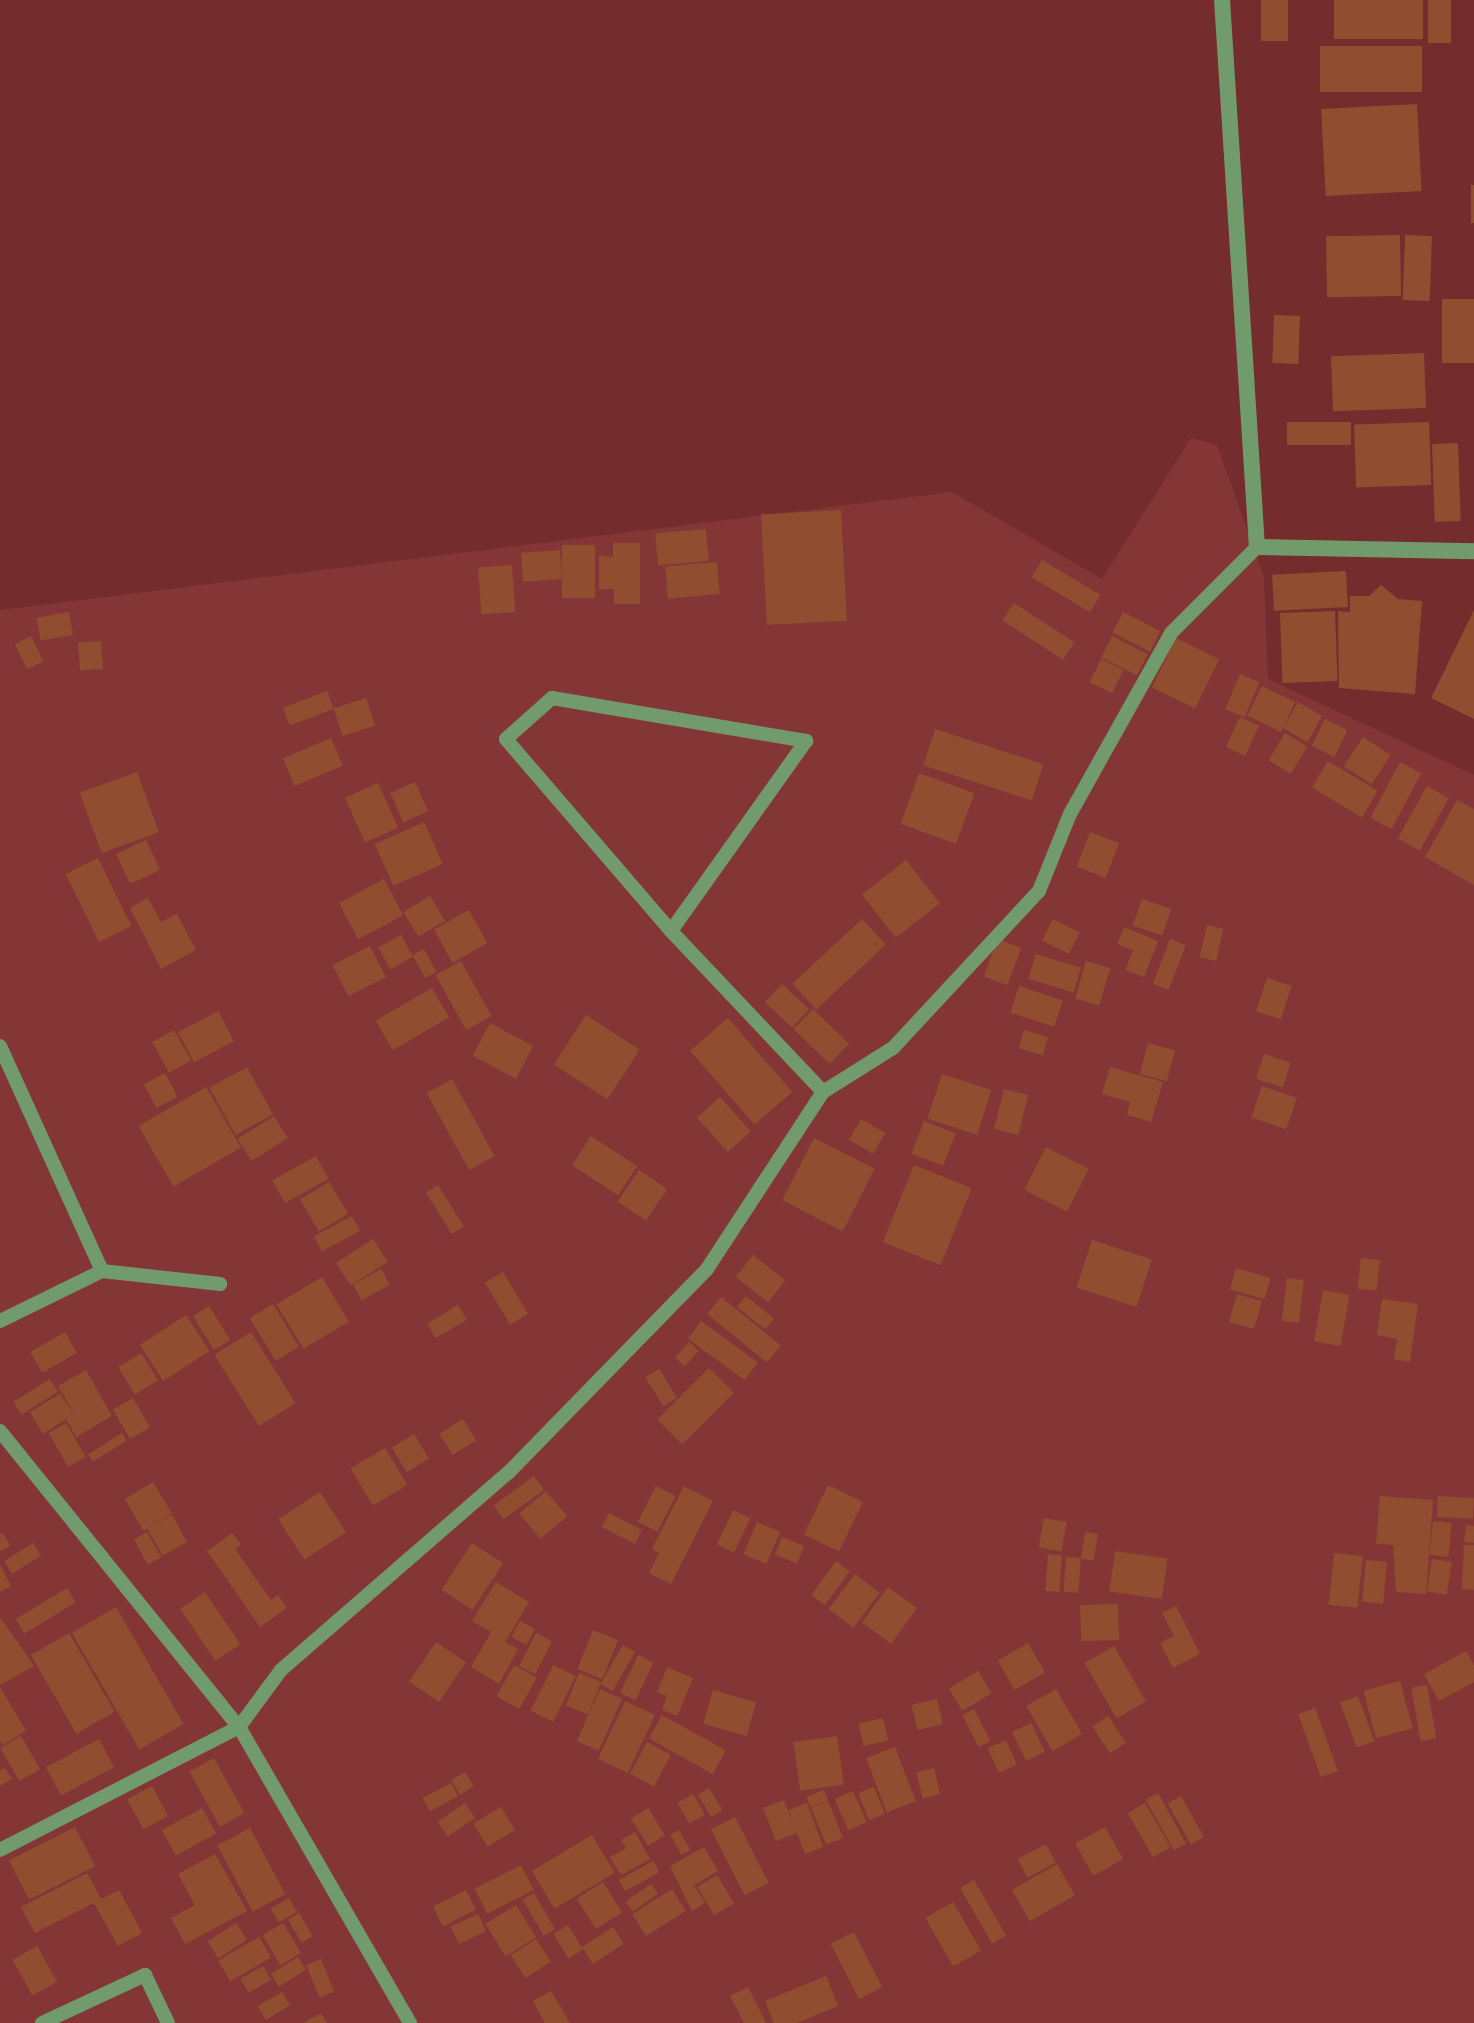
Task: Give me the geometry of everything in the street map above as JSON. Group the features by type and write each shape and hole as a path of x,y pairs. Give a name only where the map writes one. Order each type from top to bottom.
{"street":[{"path":"1222,0 1257,547 1474,551"}],"lane":[{"path":"0,1850 239,1727 281,1670 508,1473 707,1269 823,1092 893,1048 1039,891 1070,814 1171,633 1257,547"},
{"path":"671,931 806,741 552,698 506,739 671,931 823,1092"},
{"path":"0,1046 102,1271"},
{"path":"0,1321 102,1271 220,1284"},
{"path":"0,1431 239,1727 410,2023"},
{"path":"42,2023 145,1975 168,2023"}],"shaded area":[{"path":"1191,438 1217,445 1264,577 1268,679 1474,775 1474,2023 0,2023 0,610 952,492 1102,579"}],"building":[{"path":"1261,0 1288,0 1288,41 1261,41"},
{"path":"1334,0 1423,0 1423,39 1334,39"},
{"path":"1428,0 1451,0 1451,43 1428,43"},
{"path":"1320,46 1422,46 1422,92 1320,92"},
{"path":"1417,104 1422,191 1326,196 1321,109"},
{"path":"1471,185 1474,185 1474,223 1471,223"},
{"path":"1400,235 1401,296 1327,297 1326,236"},
{"path":"1405,235 1432,236 1430,301 1403,300"},
{"path":"1442,299 1474,299 1474,363 1442,363"},
{"path":"1274,315 1300,316 1298,364 1272,363"},
{"path":"1424,353 1426,408 1333,411 1331,356"},
{"path":"1287,422 1351,422 1351,445 1287,445"},
{"path":"1429,422 1431,485 1356,488 1354,425"},
{"path":"1458,443 1461,521 1435,522 1432,444"},
{"path":"841,510 847,621 767,625 761,514"},
{"path":"706,529 709,561 658,565 655,533"},
{"path":"613,543 640,543 640,604 614,604 614,589 599,589 599,556 613,557"},
{"path":"562,545 595,545 595,598 562,598"},
{"path":"560,550 562,579 523,582 521,553"},
{"path":"1042,560 1100,595 1090,612 1032,577"},
{"path":"717,562 720,594 668,598 665,567"},
{"path":"512,565 515,612 481,614 478,567"},
{"path":"1346,571 1348,607 1274,611 1272,575"},
{"path":"1381,585 1398,599 1422,601 1415,694 1339,688 1338,611 1350,612 1350,596 1369,596"},
{"path":"1014,603 1074,642 1063,660 1003,621"},
{"path":"1474,610 1474,719 1431,698"},
{"path":"1335,611 1337,681 1282,683 1280,613"},
{"path":"69,612 73,635 40,640 37,618"},
{"path":"1123,612 1160,631 1150,652 1113,632"},
{"path":"31,636 43,661 27,669 15,644"},
{"path":"1112,636 1148,654 1137,676 1101,657"},
{"path":"1176,638 1219,659 1195,708 1152,687"},
{"path":"101,641 103,669 80,671 78,643"},
{"path":"1101,659 1123,670 1112,693 1090,682"},
{"path":"1240,674 1259,682 1244,717 1225,709"},
{"path":"1262,686 1295,702 1281,732 1248,716"},
{"path":"327,691 334,709 290,726 283,708"},
{"path":"366,698 375,726 343,736 334,709"},
{"path":"1298,702 1322,716 1307,742 1283,728"},
{"path":"1240,717 1259,726 1245,756 1226,747"},
{"path":"1325,719 1347,730 1334,757 1312,746"},
{"path":"935,729 1043,764 1032,800 923,765"},
{"path":"1285,733 1307,746 1291,774 1269,760"},
{"path":"1363,737 1391,755 1372,784 1344,766"},
{"path":"331,738 343,766 295,786 283,758"},
{"path":"1328,761 1378,791 1362,817 1312,788"},
{"path":"1400,762 1421,773 1392,829 1370,818"},
{"path":"137,772 159,832 102,853 80,793"},
{"path":"919,773 974,793 956,844 901,824"},
{"path":"415,782 428,811 403,822 390,793"},
{"path":"378,783 398,828 365,842 345,798"},
{"path":"1427,786 1449,798 1420,851 1398,838"},
{"path":"1457,800 1474,809 1474,885 1425,857"},
{"path":"424,822 443,864 393,886 375,844"},
{"path":"1090,832 1119,843 1106,878 1077,867"},
{"path":"146,840 160,870 130,884 116,854"},
{"path":"98,858 131,926 99,942 66,874"},
{"path":"906,860 940,903 896,938 862,894"},
{"path":"384,879 403,915 358,939 339,903"},
{"path":"430,896 445,921 418,937 403,912"},
{"path":"148,898 161,922 177,914 196,950 161,969 130,908"},
{"path":"1142,899 1171,909 1162,936 1133,925"},
{"path":"469,910 487,943 452,963 434,929"},
{"path":"862,919 886,945 816,1009 793,984"},
{"path":"1053,919 1080,933 1069,954 1042,940"},
{"path":"1207,925 1224,929 1216,961 1200,957"},
{"path":"1124,927 1158,941 1144,977 1125,970 1133,950 1117,944"},
{"path":"401,935 413,957 390,969 378,948"},
{"path":"998,939 1021,948 1007,985 984,976"},
{"path":"1170,939 1186,945 1169,990 1153,984"},
{"path":"370,946 386,977 348,996 333,965"},
{"path":"424,949 437,972 425,978 413,955"},
{"path":"1036,954 1081,968 1073,993 1028,979"},
{"path":"461,961 492,1016 466,1030 436,975"},
{"path":"1086,961 1110,968 1099,1005 1075,998"},
{"path":"1267,978 1292,986 1281,1019 1256,1011"},
{"path":"782,984 809,1009 792,1028 765,1002"},
{"path":"1019,986 1063,1000 1054,1027 1010,1013"},
{"path":"432,988 449,1017 393,1050 376,1020"},
{"path":"813,1009 849,1044 830,1064 794,1029"},
{"path":"218,1011 234,1041 194,1062 178,1032"},
{"path":"586,1015 640,1050 608,1099 554,1064"},
{"path":"728,1018 792,1092 755,1125 690,1051"},
{"path":"490,1023 533,1046 516,1079 473,1056"},
{"path":"174,1030 191,1061 169,1073 152,1042"},
{"path":"1024,1030 1048,1037 1043,1055 1019,1048"},
{"path":"1148,1043 1175,1050 1167,1081 1140,1074"},
{"path":"1264,1054 1291,1063 1283,1087 1256,1079"},
{"path":"247,1067 273,1114 236,1135 209,1088"},
{"path":"1110,1067 1163,1082 1151,1122 1127,1115 1130,1102 1102,1094"},
{"path":"165,1073 178,1097 156,1108 144,1084"},
{"path":"942,1074 991,1090 977,1135 927,1119"},
{"path":"452,1079 495,1156 469,1170 427,1093"},
{"path":"1262,1086 1297,1098 1286,1129 1251,1117"},
{"path":"206,1087 241,1148 173,1187 138,1126"},
{"path":"1004,1089 1028,1095 1018,1135 994,1129"},
{"path":"720,1097 751,1131 728,1152 697,1118"},
{"path":"274,1116 288,1138 251,1161 238,1139"},
{"path":"861,1119 885,1133 873,1154 849,1140"},
{"path":"924,1121 956,1133 943,1166 911,1154"},
{"path":"591,1136 637,1166 618,1195 572,1165"},
{"path":"814,1138 875,1169 843,1231 782,1200"},
{"path":"1046,1147 1089,1169 1067,1212 1024,1190"},
{"path":"316,1156 329,1179 285,1203 272,1180"},
{"path":"914,1165 971,1188 940,1265 883,1242"},
{"path":"639,1170 667,1189 646,1221 618,1202"},
{"path":"329,1182 348,1214 319,1231 300,1200"},
{"path":"438,1185 464,1227 452,1234 426,1192"},
{"path":"352,1216 360,1231 322,1251 314,1236"},
{"path":"373,1239 388,1262 351,1286 336,1263"},
{"path":"1092,1240 1152,1259 1136,1307 1077,1288"},
{"path":"753,1255 785,1280 768,1302 736,1277"},
{"path":"1361,1258 1380,1260 1377,1291 1358,1289"},
{"path":"1236,1268 1271,1278 1265,1299 1230,1289"},
{"path":"381,1269 390,1285 362,1300 353,1285"},
{"path":"503,1272 528,1314 510,1325 485,1283"},
{"path":"322,1277 349,1322 303,1349 277,1304"},
{"path":"1287,1278 1304,1280 1299,1323 1282,1321"},
{"path":"1323,1290 1350,1295 1341,1346 1314,1341"},
{"path":"1237,1294 1262,1301 1254,1329 1229,1322"},
{"path":"746,1296 774,1319 765,1330 737,1307"},
{"path":"721,1297 781,1345 767,1363 707,1314"},
{"path":"1382,1299 1418,1304 1410,1362 1394,1359 1397,1339 1377,1335"},
{"path":"273,1304 299,1347 276,1361 250,1318"},
{"path":"458,1305 467,1320 436,1338 427,1324"},
{"path":"209,1306 230,1340 214,1350 193,1316"},
{"path":"186,1315 209,1351 163,1381 140,1345"},
{"path":"701,1321 758,1362 745,1380 688,1339"},
{"path":"65,1332 77,1353 42,1373 30,1352"},
{"path":"251,1332 296,1403 259,1426 215,1355"},
{"path":"689,1342 699,1351 685,1366 675,1358"},
{"path":"141,1353 158,1380 135,1394 118,1367"},
{"path":"709,1368 734,1393 682,1444 657,1420"},
{"path":"659,1369 677,1398 663,1406 645,1377"},
{"path":"86,1370 112,1416 76,1437 66,1419 43,1434 30,1412 60,1394 75,1415 58,1386"},
{"path":"50,1379 58,1392 21,1415 14,1402"},
{"path":"133,1398 150,1427 130,1439 113,1410"},
{"path":"463,1419 476,1440 453,1455 439,1434"},
{"path":"66,1423 86,1457 68,1467 49,1433"},
{"path":"122,1433 127,1441 93,1462 88,1454"},
{"path":"414,1434 429,1459 407,1472 392,1447"},
{"path":"385,1448 407,1485 373,1505 351,1469"},
{"path":"534,1476 544,1490 504,1519 494,1505"},
{"path":"153,1482 172,1514 144,1531 125,1499"},
{"path":"828,1485 863,1502 839,1552 804,1534"},
{"path":"656,1486 676,1496 657,1532 638,1522"},
{"path":"684,1486 713,1501 671,1584 649,1573 659,1553 652,1549"},
{"path":"546,1491 567,1516 540,1539 519,1513"},
{"path":"320,1492 346,1532 304,1559 278,1519"},
{"path":"1380,1496 1433,1500 1426,1594 1396,1592 1393,1545 1376,1544"},
{"path":"1438,1496 1474,1498 1473,1519 1437,1517"},
{"path":"733,1510 750,1518 734,1552 717,1544"},
{"path":"609,1513 642,1530 635,1544 602,1527"},
{"path":"172,1515 187,1542 163,1556 148,1529"},
{"path":"1044,1518 1067,1522 1061,1552 1039,1548"},
{"path":"1433,1521 1452,1523 1448,1557 1429,1555"},
{"path":"757,1522 780,1532 766,1564 743,1554"},
{"path":"1466,1525 1474,1526 1474,1543 1464,1542"},
{"path":"147,1532 161,1557 148,1565 134,1539"},
{"path":"1085,1532 1098,1534 1094,1561 1081,1559"},
{"path":"3,1533 10,1546 0,1551 0,1535"},
{"path":"232,1533 241,1544 235,1549 271,1600 278,1595 287,1608 260,1627 207,1551"},
{"path":"782,1537 804,1546 797,1564 775,1555"},
{"path":"33,1543 41,1556 12,1574 4,1561"},
{"path":"472,1543 503,1563 473,1610 442,1590"},
{"path":"1464,1545 1474,1545 1474,1590 1462,1589"},
{"path":"1115,1551 1167,1558 1162,1599 1109,1592"},
{"path":"1334,1553 1363,1556 1357,1608 1329,1605"},
{"path":"1048,1554 1062,1555 1059,1592 1045,1591"},
{"path":"1066,1557 1081,1558 1079,1593 1064,1592"},
{"path":"1432,1559 1452,1562 1447,1595 1427,1592"},
{"path":"1366,1560 1387,1562 1383,1604 1362,1602"},
{"path":"836,1561 850,1571 825,1605 811,1595"},
{"path":"0,1565 11,1586 0,1592"},
{"path":"855,1574 880,1593 853,1628 829,1609"},
{"path":"496,1582 529,1602 505,1642 518,1649 499,1684 471,1667 491,1632 472,1621"},
{"path":"888,1587 917,1608 891,1644 862,1623"},
{"path":"67,1588 76,1603 24,1633 16,1619"},
{"path":"205,1592 240,1644 215,1661 180,1609"},
{"path":"1118,1604 1119,1640 1081,1641 1080,1605"},
{"path":"1176,1606 1200,1654 1173,1668 1160,1643 1174,1636 1162,1613"},
{"path":"116,1607 184,1724 139,1749 72,1632"},
{"path":"0,1617 34,1666 0,1685"},
{"path":"520,1621 535,1629 527,1645 512,1637"},
{"path":"593,1630 618,1640 602,1679 577,1669"},
{"path":"69,1633 114,1712 76,1734 31,1655"},
{"path":"536,1633 552,1641 535,1674 519,1666"},
{"path":"436,1642 466,1662 439,1702 409,1682"},
{"path":"1028,1643 1045,1672 1015,1690 998,1660"},
{"path":"623,1645 635,1652 613,1691 600,1684"},
{"path":"1114,1646 1146,1701 1117,1718 1085,1663"},
{"path":"1466,1651 1474,1665 1474,1682 1439,1701 1424,1674"},
{"path":"638,1655 653,1662 636,1700 620,1693"},
{"path":"514,1665 537,1678 519,1709 497,1696"},
{"path":"553,1665 575,1676 553,1722 531,1711"},
{"path":"667,1667 693,1678 677,1716 662,1710 667,1696 657,1692"},
{"path":"978,1671 991,1693 962,1711 949,1689"},
{"path":"579,1673 601,1682 588,1714 566,1705"},
{"path":"1400,1681 1413,1728 1376,1738 1363,1691"},
{"path":"1427,1685 1436,1738 1421,1741 1411,1688"},
{"path":"0,1687 26,1731 3,1745 0,1741"},
{"path":"600,1689 622,1699 599,1751 577,1741"},
{"path":"1056,1689 1082,1734 1053,1751 1027,1706"},
{"path":"713,1690 756,1702 747,1736 703,1724"},
{"path":"1358,1696 1374,1741 1357,1748 1340,1702"},
{"path":"937,1699 943,1724 918,1730 912,1705"},
{"path":"625,1701 655,1715 628,1773 598,1759"},
{"path":"1315,1708 1338,1771 1321,1777 1298,1714"},
{"path":"974,1709 990,1741 979,1747 962,1715"},
{"path":"662,1715 726,1750 713,1774 649,1739"},
{"path":"1108,1716 1126,1743 1110,1753 1092,1727"},
{"path":"883,1718 888,1740 864,1746 859,1724"},
{"path":"1031,1723 1045,1752 1026,1761 1012,1732"},
{"path":"21,1736 40,1769 19,1781 0,1748"},
{"path":"837,1736 844,1785 800,1791 793,1742"},
{"path":"99,1739 114,1767 61,1795 46,1767"},
{"path":"1006,1740 1017,1765 999,1773 988,1748"},
{"path":"647,1742 671,1755 654,1786 630,1774"},
{"path":"895,1747 916,1801 887,1812 866,1758"},
{"path":"214,1758 245,1813 220,1827 190,1772"},
{"path":"5,1768 12,1779 0,1786 0,1770"},
{"path":"934,1768 940,1794 923,1798 916,1772"},
{"path":"465,1772 474,1787 460,1795 451,1780"},
{"path":"451,1783 458,1796 430,1811 423,1798"},
{"path":"152,1786 168,1816 143,1829 127,1799"},
{"path":"874,1787 885,1814 869,1820 858,1793"},
{"path":"709,1788 722,1810 711,1817 698,1795"},
{"path":"824,1790 828,1800 811,1807 806,1797"},
{"path":"853,1791 867,1822 849,1830 835,1799"},
{"path":"1158,1793 1186,1844 1174,1851 1146,1800"},
{"path":"693,1794 705,1815 689,1824 677,1803"},
{"path":"1181,1796 1204,1837 1191,1844 1168,1803"},
{"path":"784,1800 793,1823 789,1810 807,1803 823,1847 805,1854 797,1833 776,1841 763,1808"},
{"path":"828,1801 843,1838 826,1845 811,1808"},
{"path":"465,1803 475,1818 448,1836 438,1821"},
{"path":"1145,1803 1170,1847 1153,1857 1128,1813"},
{"path":"501,1807 515,1830 487,1847 474,1823"},
{"path":"202,1808 216,1833 176,1856 162,1830"},
{"path":"648,1808 665,1835 648,1846 631,1819"},
{"path":"735,1817 769,1883 745,1895 711,1829"},
{"path":"75,1827 95,1866 29,1900 9,1861"},
{"path":"1105,1827 1123,1859 1093,1876 1075,1843"},
{"path":"250,1828 285,1894 253,1912 217,1845"},
{"path":"679,1830 690,1850 681,1855 670,1835"},
{"path":"635,1832 650,1859 621,1875 610,1857 626,1848 621,1840"},
{"path":"592,1835 615,1873 555,1909 532,1871"},
{"path":"1046,1844 1056,1863 1028,1878 1018,1859"},
{"path":"704,1847 718,1871 694,1885 705,1903 692,1911 670,1866"},
{"path":"215,1854 247,1911 185,1944 171,1918 195,1905 178,1874"},
{"path":"653,1861 659,1872 625,1891 619,1880"},
{"path":"1057,1864 1075,1895 1030,1921 1012,1890"},
{"path":"521,1865 534,1890 487,1914 475,1889"},
{"path":"87,1873 101,1899 119,1890 142,1933 118,1946 94,1903 35,1933 21,1907"},
{"path":"717,1875 734,1903 714,1915 697,1887"},
{"path":"974,1880 1006,1935 992,1943 960,1888"},
{"path":"603,1882 622,1913 596,1929 577,1898"},
{"path":"651,1884 658,1894 632,1912 626,1902"},
{"path":"672,1889 686,1911 646,1936 632,1914"},
{"path":"466,1890 476,1910 443,1926 433,1907"},
{"path":"534,1893 555,1929 544,1936 523,1900"},
{"path":"289,1898 297,1912 279,1922 271,1908"},
{"path":"953,1902 981,1950 953,1966 925,1918"},
{"path":"516,1905 536,1937 506,1956 485,1924"},
{"path":"299,1913 313,1936 302,1943 288,1920"},
{"path":"478,1914 486,1931 459,1944 451,1927"},
{"path":"236,1923 247,1940 218,1958 207,1942"},
{"path":"283,1923 301,1953 280,1965 262,1935"},
{"path":"568,1925 583,1950 568,1959 553,1934"},
{"path":"613,1927 624,1944 593,1964 582,1947"},
{"path":"854,1932 882,1987 859,1999 831,1944"},
{"path":"259,1937 271,1958 230,1981 218,1960"},
{"path":"536,1939 551,1962 526,1978 511,1955"},
{"path":"37,1946 57,1982 32,1995 13,1960"},
{"path":"298,1957 306,1970 279,1987 271,1974"},
{"path":"321,1959 334,1991 319,1997 306,1965"},
{"path":"263,1966 271,1980 248,1993 240,1979"},
{"path":"826,1976 838,2006 797,2023 774,2023 765,2001"},
{"path":"748,1987 766,2023 744,2023 730,1996"},
{"path":"551,1991 570,2023 545,2023 533,2001"},
{"path":"282,1992 290,2006 266,2020 258,2006"},
{"path":"321,2013 327,2023 303,2023"}]}
